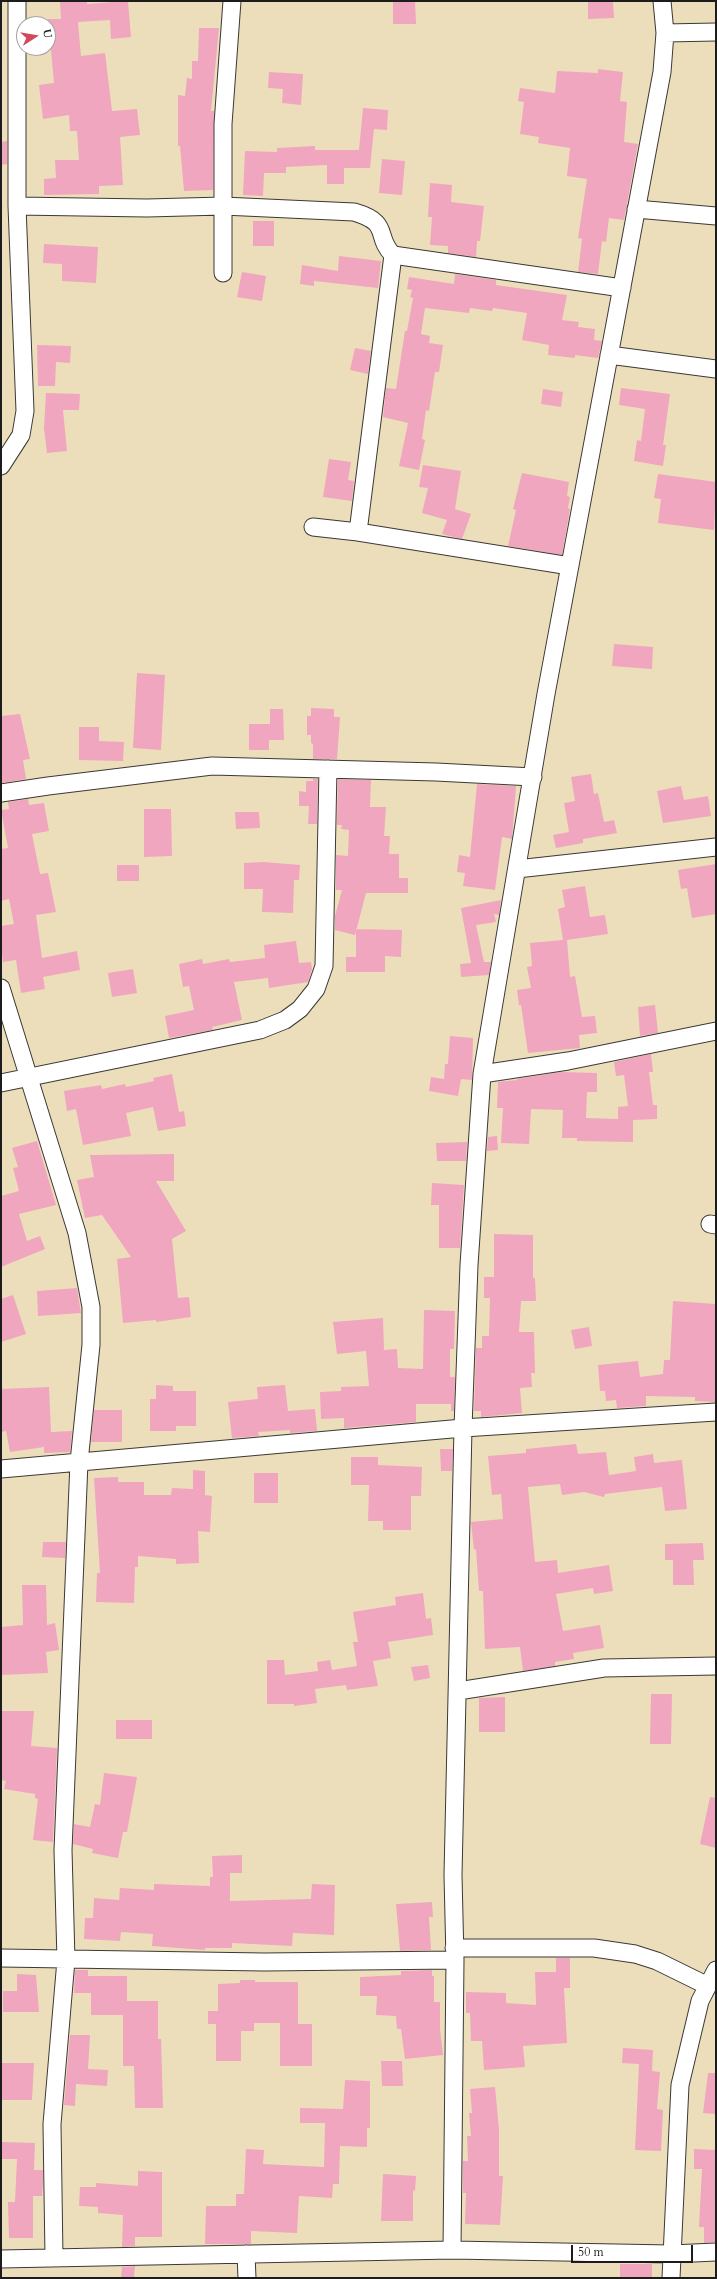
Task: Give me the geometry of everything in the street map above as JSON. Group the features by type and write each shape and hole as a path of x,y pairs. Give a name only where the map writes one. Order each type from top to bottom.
{"street":[{"path":"4,461 21,435 25,411 17,206 17,1"},
{"path":"223,273 223,124 232,1"},
{"path":"452,2250 454,1954 453,1876 463,1428 469,1265 482,1074 550,671 662,72 665,33 662,1"},
{"path":"665,33 716,32"},
{"path":"17,206 147,208 223,206 354,212 368,216 381,228 388,251 393,255 622,288"},
{"path":"636,209 716,216"},
{"path":"358,532 393,255"},
{"path":"609,355 716,369"},
{"path":"313,527 358,532 570,566"},
{"path":"1,794 48,786 212,766 436,772 533,778"},
{"path":"1,1083 236,1036 285,1020 300,1009 316,989 324,966 328,769"},
{"path":"517,868 716,846"},
{"path":"1,988 75,1227 89,1288 91,1345 79,1462 63,1850 66,1960 52,2124 54,2258"},
{"path":"482,1074 568,1062 716,1030"},
{"path":"1,1469 463,1428 716,1412"},
{"path":"458,1691 604,1668 716,1666"},
{"path":"1,1958 264,1962 594,1948 628,1953 657,1961 708,1986"},
{"path":"671,2278 680,2085 700,2002 716,1970"},
{"path":"1,2259 452,2250 671,2254 716,2252"},
{"path":"246,2254 247,2278"}],"building":[{"path":"60,1 87,1 87,4 128,1 131,37 111,39 110,20 78,22 81,56 105,53 112,111 137,109 140,135 120,137 123,185 99,186 99,194 44,195 44,179 56,178 55,160 79,160 77,131 70,131 69,115 43,119 39,85 54,83 51,56 56,56 56,19 61,19"},
{"path":"393,1 415,1 416,24 393,24"},
{"path":"588,1 613,1 614,18 588,19"},
{"path":"199,28 219,28 211,111 214,111 213,190 184,191 180,146 178,146 178,95 185,96 187,78 192,79 192,61 198,61"},
{"path":"598,69 623,72 620,101 627,102 624,142 638,144 624,220 609,218 606,242 602,241 598,274 578,272 582,239 578,238 587,179 567,176 570,148 538,143 539,137 520,134 524,102 518,101 520,88 555,93 557,71 598,73"},
{"path":"269,72 303,74 301,105 282,103 283,89 268,88"},
{"path":"363,108 388,110 387,130 374,129 370,168 344,168 344,184 327,184 327,165 286,167 286,173 264,173 263,196 243,195 245,151 277,152 277,148 315,146 315,150 359,150"},
{"path":"7,141 7,164 1,165 1,142"},
{"path":"382,159 405,161 402,195 379,193"},
{"path":"430,183 452,185 451,202 484,206 480,241 477,241 476,257 448,253 448,246 430,245 432,217 428,217"},
{"path":"253,221 274,221 274,246 253,246"},
{"path":"44,244 98,247 96,283 62,281 62,264 43,263"},
{"path":"339,256 381,261 378,288 314,281 314,286 300,284 302,265 338,271"},
{"path":"242,272 266,276 262,301 237,297"},
{"path":"455,274 496,280 496,285 567,295 562,320 579,322 578,327 595,329 594,340 602,341 598,358 575,355 575,358 548,355 549,345 522,340 527,313 493,308 492,311 470,308 469,313 425,308 421,334 430,336 429,343 443,345 439,372 435,372 429,411 426,410 422,439 425,440 419,470 399,466 408,423 383,417 386,388 396,389 405,331 407,331 413,298 410,297 412,290 407,289 409,277 454,284"},
{"path":"37,345 71,346 70,363 56,362 55,386 38,386"},
{"path":"355,348 371,351 368,374 350,370"},
{"path":"621,388 670,394 663,445 666,445 663,466 634,461 637,440 641,441 645,409 619,405"},
{"path":"543,389 563,392 561,407 541,404"},
{"path":"46,393 80,394 79,410 63,410 67,451 47,453 44,428"},
{"path":"329,459 351,462 348,480 354,481 352,501 323,497"},
{"path":"423,465 461,471 455,509 471,514 462,539 442,534 447,520 422,513 428,488 419,487"},
{"path":"522,473 569,482 567,496 570,497 568,508 570,509 562,555 508,546 516,510 513,509"},
{"path":"658,474 716,482 714,530 658,523 661,499 654,498"},
{"path":"614,644 653,647 652,669 612,666"},
{"path":"137,673 165,675 161,750 133,748"},
{"path":"311,708 334,709 334,717 340,717 337,759 313,759 313,744 311,743 311,735 307,735 307,716 311,716"},
{"path":"270,709 283,709 284,740 269,740 269,750 249,750 249,724 270,724"},
{"path":"20,714 30,759 23,760 26,779 1,783 1,716"},
{"path":"79,727 99,727 99,741 124,742 123,761 79,760"},
{"path":"591,774 594,794 598,793 604,822 614,820 617,833 583,839 583,843 556,848 553,835 569,832 564,803 575,801 571,777"},
{"path":"313,779 318,779 317,824 308,824 309,806 299,806 299,791 306,792 306,781 313,781"},
{"path":"338,779 371,780 370,807 386,807 384,836 390,836 389,854 399,854 399,878 408,878 408,893 366,893 355,935 335,930 335,916 342,890 336,890 336,855 348,856 349,830 341,829 342,825 337,825"},
{"path":"477,784 516,786 512,839 502,837 495,890 463,886 465,873 457,872 459,855 470,857"},
{"path":"681,786 684,800 708,796 711,816 663,823 657,791"},
{"path":"28,799 29,805 44,803 49,831 32,834 40,874 48,873 56,912 36,915 42,958 77,951 80,970 43,977 45,989 21,993 16,960 3,962 1,926 14,924 9,899 1,901 1,849 8,848 1,810 9,809 8,802"},
{"path":"144,809 171,809 172,856 144,857"},
{"path":"235,812 259,812 260,828 236,829"},
{"path":"264,862 300,865 299,880 294,880 293,913 262,912 263,889 244,889 244,863"},
{"path":"716,864 716,914 692,918 687,888 681,889 678,870"},
{"path":"117,865 139,865 139,881 117,881"},
{"path":"585,886 590,917 605,915 608,934 567,940 570,977 575,976 582,1017 595,1016 597,1033 579,1035 580,1048 528,1053 521,1005 519,1005 517,990 531,988 527,967 532,966 530,943 563,940 558,909 565,907 562,890"},
{"path":"501,900 499,915 494,914 496,922 476,925 484,962 491,962 489,975 461,977 460,964 471,963 461,908"},
{"path":"356,929 402,930 401,957 385,956 385,972 346,972 346,957 356,957"},
{"path":"296,941 299,963 311,962 312,969 308,982 269,988 268,978 234,982 242,1020 212,1027 213,1030 169,1038 165,1016 194,1010 189,986 183,987 179,964 202,959 203,964 229,959 230,962 265,958 264,945"},
{"path":"133,969 137,993 112,997 108,973"},
{"path":"655,1005 658,1033 640,1036 638,1007"},
{"path":"450,1036 473,1038 472,1080 461,1079 458,1096 429,1091 431,1077 444,1079 445,1064 448,1064"},
{"path":"651,1054 653,1072 649,1072 653,1105 657,1105 657,1119 633,1120 633,1142 577,1141 577,1138 562,1138 563,1110 531,1109 529,1144 501,1143 503,1108 497,1108 498,1082 560,1072 597,1073 597,1092 587,1092 586,1118 618,1119 618,1107 628,1106 624,1075 616,1076 614,1062"},
{"path":"172,1074 179,1112 184,1111 186,1126 158,1131 153,1107 126,1113 131,1136 83,1145 76,1109 67,1111 64,1091 101,1085 102,1089 125,1084 126,1087 154,1081 153,1078"},
{"path":"497,1136 498,1150 487,1151 488,1137"},
{"path":"37,1141 56,1205 19,1214 27,1241 40,1236 45,1249 1,1267 1,1196 19,1191 13,1168 18,1167 12,1148"},
{"path":"467,1142 466,1161 437,1161 436,1143"},
{"path":"174,1154 174,1181 156,1181 186,1231 172,1239 178,1298 189,1297 191,1317 156,1322 156,1320 123,1323 117,1259 131,1257 102,1215 85,1218 77,1180 94,1177 90,1155"},
{"path":"432,1183 464,1185 460,1248 439,1248 439,1205 431,1205"},
{"path":"494,1234 533,1235 533,1278 535,1278 536,1301 521,1301 519,1332 534,1332 535,1373 531,1373 532,1387 520,1388 522,1413 481,1417 481,1411 474,1411 476,1348 482,1348 482,1336 489,1336 490,1298 484,1298 484,1277 494,1277"},
{"path":"77,1288 81,1313 38,1316 37,1291"},
{"path":"13,1295 26,1334 1,1342 1,1299"},
{"path":"673,1301 716,1304 716,1402 695,1401 695,1397 646,1396 646,1406 617,1408 616,1400 606,1401 605,1391 600,1391 598,1365 638,1361 640,1377 663,1374 664,1360 670,1360"},
{"path":"424,1310 455,1311 454,1349 450,1349 450,1377 455,1377 454,1411 451,1411 451,1404 416,1404 416,1422 344,1428 344,1418 321,1419 320,1392 341,1391 341,1387 369,1386 366,1351 337,1354 333,1322 383,1318 384,1350 397,1349 398,1368 423,1369"},
{"path":"589,1327 592,1346 575,1349 571,1330"},
{"path":"156,1385 173,1386 173,1391 196,1391 196,1426 176,1426 176,1431 150,1431 150,1399 156,1399"},
{"path":"285,1385 288,1411 315,1409 317,1431 290,1433 290,1430 258,1432 259,1436 232,1438 228,1402 258,1399 257,1387"},
{"path":"49,1387 51,1432 72,1431 70,1452 44,1453 44,1447 10,1452 6,1431 1,1432 1,1389"},
{"path":"94,1410 122,1410 122,1442 91,1442"},
{"path":"576,1444 578,1454 606,1452 609,1475 636,1471 634,1457 653,1454 654,1463 682,1460 687,1509 665,1511 662,1487 605,1494 604,1497 584,1492 562,1495 560,1484 528,1487 535,1562 557,1560 558,1573 609,1565 613,1591 594,1594 593,1588 556,1594 563,1631 600,1625 604,1648 573,1653 574,1659 555,1662 555,1666 523,1671 520,1647 485,1649 483,1591 479,1591 476,1549 474,1550 471,1522 503,1519 501,1494 492,1495 488,1456 526,1453 526,1449"},
{"path":"440,1449 453,1449 452,1471 441,1471"},
{"path":"351,1457 378,1457 378,1465 422,1467 421,1496 411,1496 411,1530 383,1530 383,1521 368,1521 369,1485 351,1485"},
{"path":"193,1470 205,1471 205,1495 212,1496 210,1532 198,1531 199,1563 176,1564 176,1559 138,1556 138,1567 135,1567 134,1603 96,1602 97,1573 100,1573 94,1478 118,1477 118,1482 144,1482 144,1495 171,1495 172,1488 193,1489"},
{"path":"254,1473 278,1473 278,1503 254,1503"},
{"path":"43,1542 66,1542 65,1558 42,1557"},
{"path":"703,1543 704,1560 693,1560 694,1585 673,1585 673,1560 665,1560 665,1544"},
{"path":"22,1585 46,1585 47,1625 55,1623 59,1650 46,1652 48,1673 1,1675 1,1627 23,1625"},
{"path":"423,1593 426,1619 431,1618 433,1635 388,1642 391,1658 373,1661 378,1686 347,1690 346,1685 315,1689 317,1703 294,1706 294,1704 267,1704 267,1660 284,1660 285,1675 318,1671 317,1662 330,1660 332,1670 357,1666 353,1642 358,1642 353,1612 396,1605 395,1597"},
{"path":"428,1665 430,1678 414,1681 411,1667"},
{"path":"651,1694 672,1694 671,1744 650,1744"},
{"path":"505,1697 505,1732 479,1732 479,1698"},
{"path":"1,1711 34,1711 31,1746 57,1748 53,1842 33,1840 38,1799 35,1798 35,1794 4,1789 6,1781 1,1780"},
{"path":"116,1720 152,1720 152,1739 116,1739"},
{"path":"104,1773 137,1777 127,1832 123,1832 118,1858 92,1853 93,1849 73,1844 74,1824 90,1827 95,1804 100,1805"},
{"path":"710,1797 716,1798 716,1848 700,1844"},
{"path":"242,1855 242,1873 230,1873 230,1901 311,1899 312,1884 335,1885 334,1935 293,1933 292,1946 232,1943 232,1948 205,1948 205,1950 152,1946 153,1934 121,1932 120,1941 84,1939 85,1918 93,1918 94,1898 119,1900 120,1888 154,1890 154,1884 210,1886 210,1877 213,1877 212,1856"},
{"path":"432,1902 433,1917 429,1917 431,1950 400,1951 396,1904"},
{"path":"556,1958 570,1958 570,1988 564,1988 567,2043 523,2046 525,2067 484,2070 482,2041 471,2041 470,2013 466,2013 466,1992 506,1993 506,2003 536,2005 535,1972 556,1972"},
{"path":"75,1970 88,1970 88,1976 127,1976 127,2001 158,2001 158,2039 161,2039 163,2108 135,2108 134,2066 123,2066 123,2015 91,2015 91,1993 74,1993"},
{"path":"432,1970 432,1976 434,1976 434,2002 440,2002 440,2029 443,2055 405,2059 401,2029 397,2029 396,2016 376,2015 377,1996 360,1996 360,1977 401,1975 401,1971"},
{"path":"17,1974 36,1975 39,2012 3,2012 3,1991 17,1991"},
{"path":"240,1980 255,1980 255,1982 298,1982 298,2024 312,2024 312,2066 280,2066 280,2023 254,2023 254,2031 241,2031 241,2061 216,2061 216,2024 208,2024 208,2011 218,2011 218,1984 240,1983"},
{"path":"70,2035 90,2035 88,2069 108,2070 107,2086 76,2084 75,2106 64,2105"},
{"path":"623,2048 653,2050 652,2071 660,2072 657,2109 663,2110 661,2151 635,2150 639,2064 622,2063"},
{"path":"381,2061 402,2061 403,2086 382,2086"},
{"path":"1,2063 34,2063 32,2100 1,2100"},
{"path":"708,2073 716,2073 716,2114 703,2113"},
{"path":"345,2080 370,2081 370,2128 367,2128 367,2147 340,2146 339,2184 333,2184 332,2198 299,2196 297,2233 251,2231 251,2244 205,2244 206,2206 236,2206 236,2194 244,2194 246,2149 264,2150 263,2164 324,2167 325,2123 300,2123 300,2108 343,2109"},
{"path":"495,2087 499,2129 499,2176 503,2176 500,2225 465,2224 466,2193 463,2193 463,2161 468,2161 467,2136 471,2136 469,2113 472,2113 470,2089"},
{"path":"2,2142 35,2143 34,2170 43,2170 43,2184 42,2196 33,2196 33,2238 9,2238 8,2202 15,2202 17,2159 2,2159"},
{"path":"694,2149 716,2150 716,2242 704,2243 704,2227 699,2227 702,2169 694,2169"},
{"path":"138,2171 162,2172 162,2237 135,2237 135,2246 122,2247 123,2215 98,2213 98,2207 79,2206 80,2187 96,2187 96,2183 138,2186"},
{"path":"383,2174 416,2176 415,2191 413,2190 413,2221 381,2221"},
{"path":"620,2264 652,2264 652,2278 620,2278"},
{"path":"135,2266 134,2278 121,2278 122,2267"}]}
